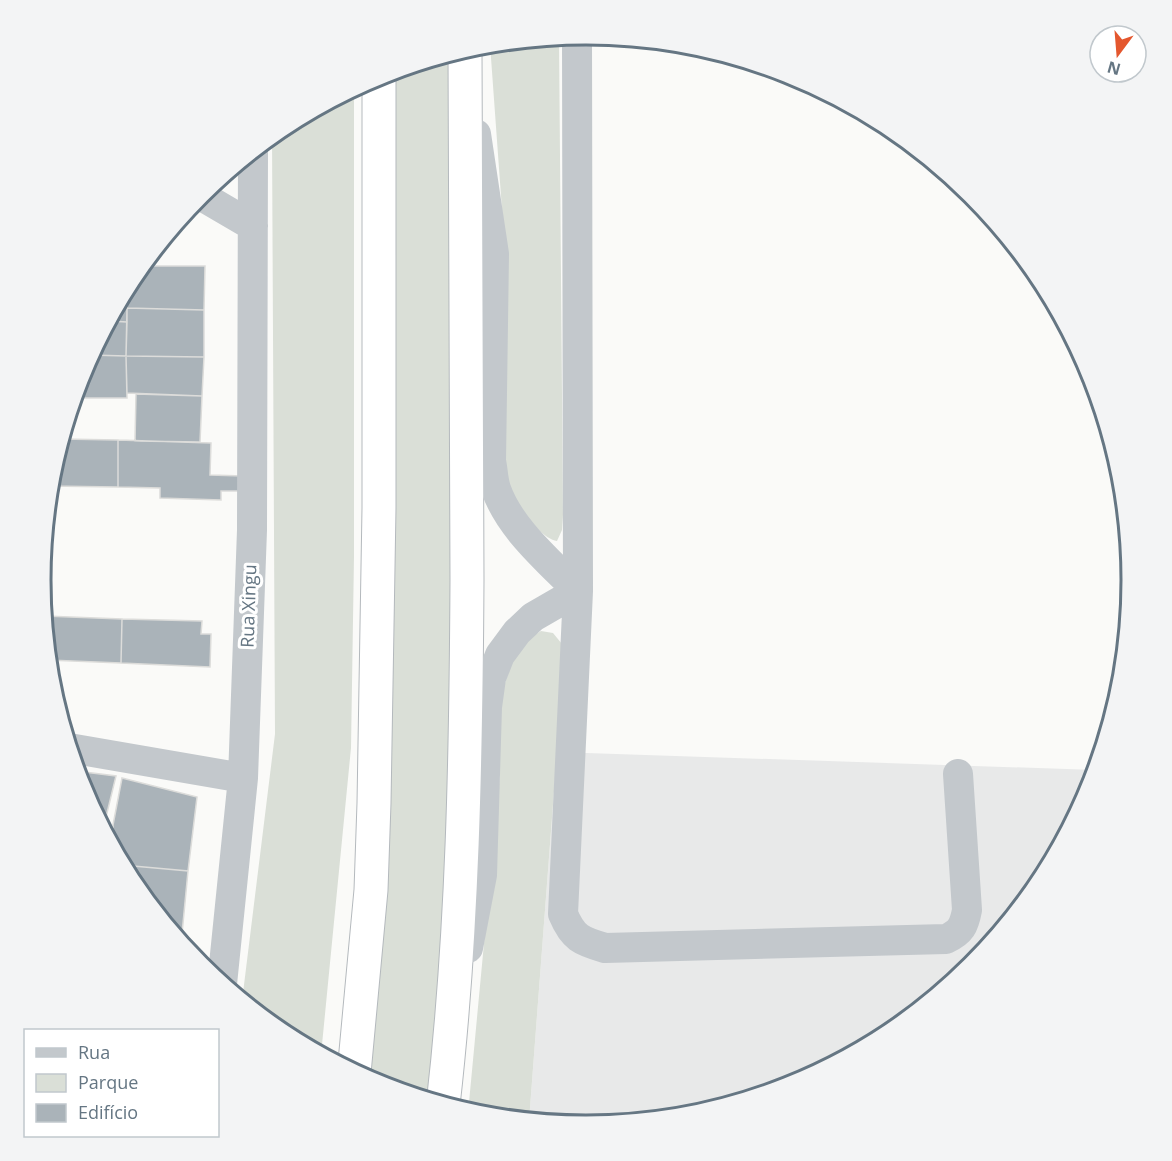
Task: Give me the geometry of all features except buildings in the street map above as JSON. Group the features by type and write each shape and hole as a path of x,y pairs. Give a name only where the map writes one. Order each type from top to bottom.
{"highway":[{"path":"444,1097 452,1030 463,866 468,352 465,59"},
{"path":"355,1064 371,891 373,814 379,520 379,87"},
{"path":"348,1060 364,974"},
{"path":"452,1030 453,1099"}],"street":[{"path":"577,45 578,591 563,914 570,930 585,942 605,948 946,939 958,934 965,924 968,910 958,774"},
{"path":"466,59 494,254 491,461 495,488 521,531 578,591"},
{"name":"Rua Xingu","path":"223,974 243,778 252,530 253,162"},
{"path":"209,200 253,226"},
{"path":"452,1030 482,875 487,707 491,678 500,655 517,632 533,617 578,591"},
{"path":"78,750 243,778"}],"shaded area":[{"path":"557,752 1087,770 1050,848 1031,878 989,934 939,983 884,1026 823,1061 758,1088 725,1098 690,1106 621,1115 586,1116 530,1113"}],"green space":[{"path":"559,46 563,515 562,530 557,541 532,524 517,503 508,482 505,455 506,265 491,54"},
{"path":"452,62 453,512 449,827 431,1093 370,1070 377,1002 393,81"},
{"path":"354,98 354,556 351,748 322,1046 288,1026 243,991 275,734 272,147 318,117"},
{"path":"541,631 553,633 562,644 557,752 530,1113 469,1103 500,774 498,705 512,661 528,639"}]}
